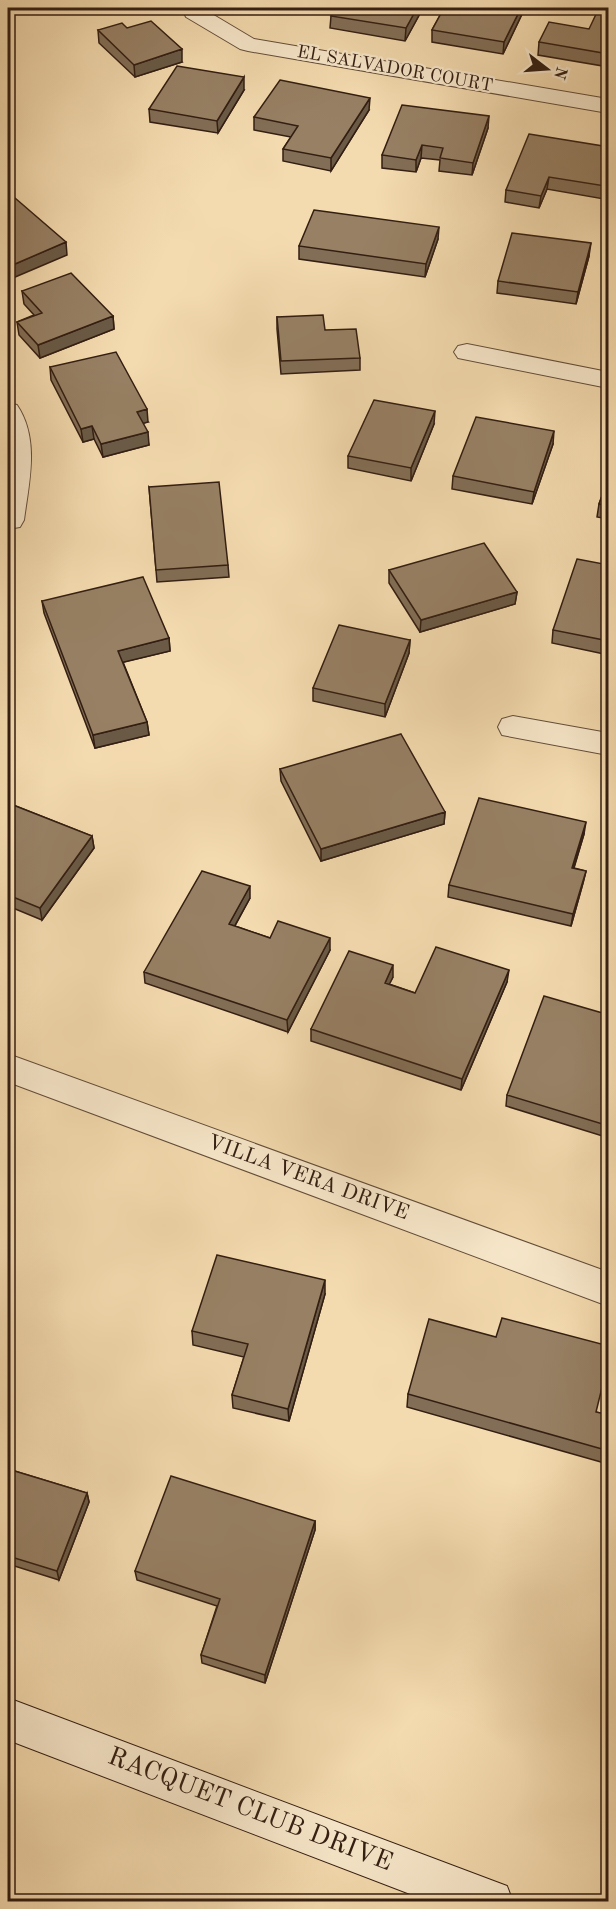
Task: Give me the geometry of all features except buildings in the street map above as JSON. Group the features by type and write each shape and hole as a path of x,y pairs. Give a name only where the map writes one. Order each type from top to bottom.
{"street":[{"name":"EL SALVADOR COURT","path":"192,8 194,12 248,44 609,106"},
{"path":"467,352 609,380"},
{"path":"8,411 12,417 19,459 10,520"},
{"path":"513,727 609,744"},
{"name":"VILLA VERA DRIVE","path":"8,1068 609,1289"},
{"name":"RACQUET CLUB DRIVE","path":"8,1719 491,1902"}]}
